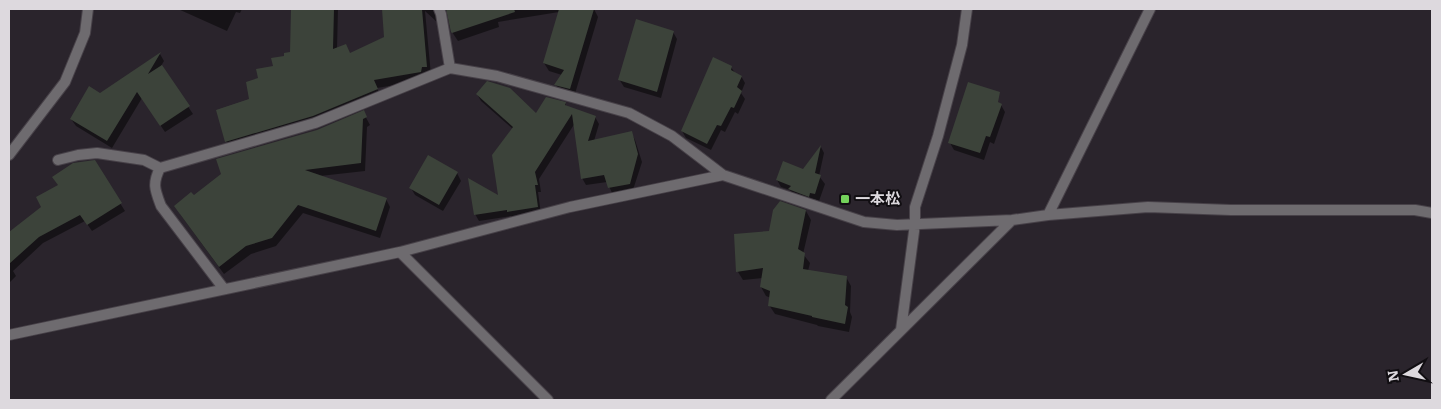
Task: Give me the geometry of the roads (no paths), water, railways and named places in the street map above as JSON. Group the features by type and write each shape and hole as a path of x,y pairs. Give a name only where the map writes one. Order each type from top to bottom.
{"street":[{"path":"9,155 65,82 85,34 88,9"},
{"path":"439,9 450,68"},
{"path":"901,330 916,208 938,136 962,45 967,9"},
{"path":"1048,215 1150,9"},
{"path":"58,160 97,153 144,160 160,168 316,123 450,68 464,72 497,76 629,113 672,136 723,175 864,222 897,225 1012,220 1148,206 1231,210 1416,210 1432,213"},
{"path":"160,168 155,178 155,191 161,206 224,289"},
{"path":"9,335 400,252 570,207 723,175"},
{"path":"831,400 1012,220"},
{"path":"400,252 548,400"}],"place":[{"name":"一本松","path":"845,199"}]}
